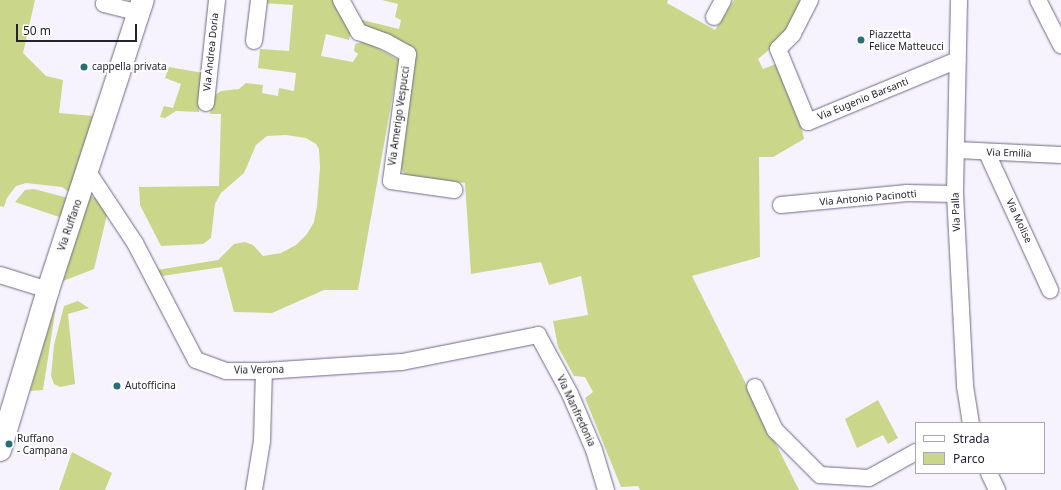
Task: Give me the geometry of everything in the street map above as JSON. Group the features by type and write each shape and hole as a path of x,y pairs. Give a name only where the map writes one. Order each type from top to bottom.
{"street":[{"path":"104,0 104,4 141,7"},
{"name":"Via Andrea Doria","path":"206,103 217,0"},
{"path":"254,41 259,0"},
{"name":"Via Amerigo Vespucci","path":"341,0 359,32 386,42 408,54 391,180 454,190"},
{"path":"714,17 723,0"},
{"name":"Via Eugenio Barsanti","path":"810,0 793,34 778,48 808,122 958,60"},
{"name":"Via Palla","path":"959,0 955,194 964,378 970,422"},
{"path":"1038,0 1061,45"},
{"name":"Via Ruffano","path":"0,450 6,401 48,290 141,7"},
{"name":"Via Emilia","path":"956,150 987,153 1061,155"},
{"name":"Via Molise","path":"987,153 1050,290"},
{"name":"Via Verona","path":"88,172 135,243 196,360 226,371 264,371 402,362 538,334"},
{"name":"Via Antonio Pacinotti","path":"781,205 907,193 955,194"},
{"path":"0,275 48,290"},
{"name":"Via Manfredonia","path":"538,334 582,422 594,450 606,490"},
{"path":"254,490 262,442 264,371"},
{"path":"756,387 775,430 820,475 869,478 915,453"},
{"path":"989,474 997,490"}],"green space":[{"path":"0,0 35,0 23,53 46,76 63,80 59,113 94,116 70,193 62,187 26,183 16,186 7,198 4,207 0,206"},
{"path":"262,0 334,0 351,31 349,40 326,34 321,56 353,62 358,54 354,51 355,44 365,41 399,60 358,290 324,290 272,313 234,312 222,267 162,276 157,270 218,260 234,244 245,242 253,245 263,256 281,253 296,245 307,234 314,222 317,206 320,168 319,149 316,144 306,138 286,135 267,136 256,145 244,173 221,193 215,204 211,238 203,244 161,246 140,205 139,187 219,186 221,114 210,114 212,97 221,91 239,89 246,83 263,85 262,93 278,96 279,88 294,91 296,73 258,68 260,49 289,51 293,5 262,3"},
{"path":"382,0 668,0 667,3 715,30 734,0 800,0 796,19 782,39 758,59 763,69 776,64 799,116 804,139 773,157 759,157 760,257 692,276 799,490 640,490 638,486 621,487 585,398 593,392 585,377 574,376 558,347 553,321 588,315 581,276 549,285 541,262 471,274 465,183 407,177 400,168 414,48 368,29 358,19 399,29 401,20 395,17 398,4"},
{"path":"169,67 203,73 199,112 176,111 165,118 160,117 164,106 173,108 181,84 165,78"},
{"path":"34,189 68,198 62,218 15,202 25,190"},
{"path":"90,196 100,200 107,215 94,269 63,281 85,202"},
{"path":"57,300 43,390 30,391"},
{"path":"78,301 89,308 68,314 75,384 60,387 54,384 51,376 54,345 64,306"},
{"path":"878,400 898,438 888,444 883,435 857,448 845,419"},
{"path":"72,452 112,473 105,490 59,490"}],"place":[{"name":"Piazzetta Felice Matteucci","path":"861,40"},
{"name":"cappella privata","path":"84,67"},
{"name":"Autofficina","path":"117,386"},
{"name":"Ruffano - Campana","path":"9,444"}]}
